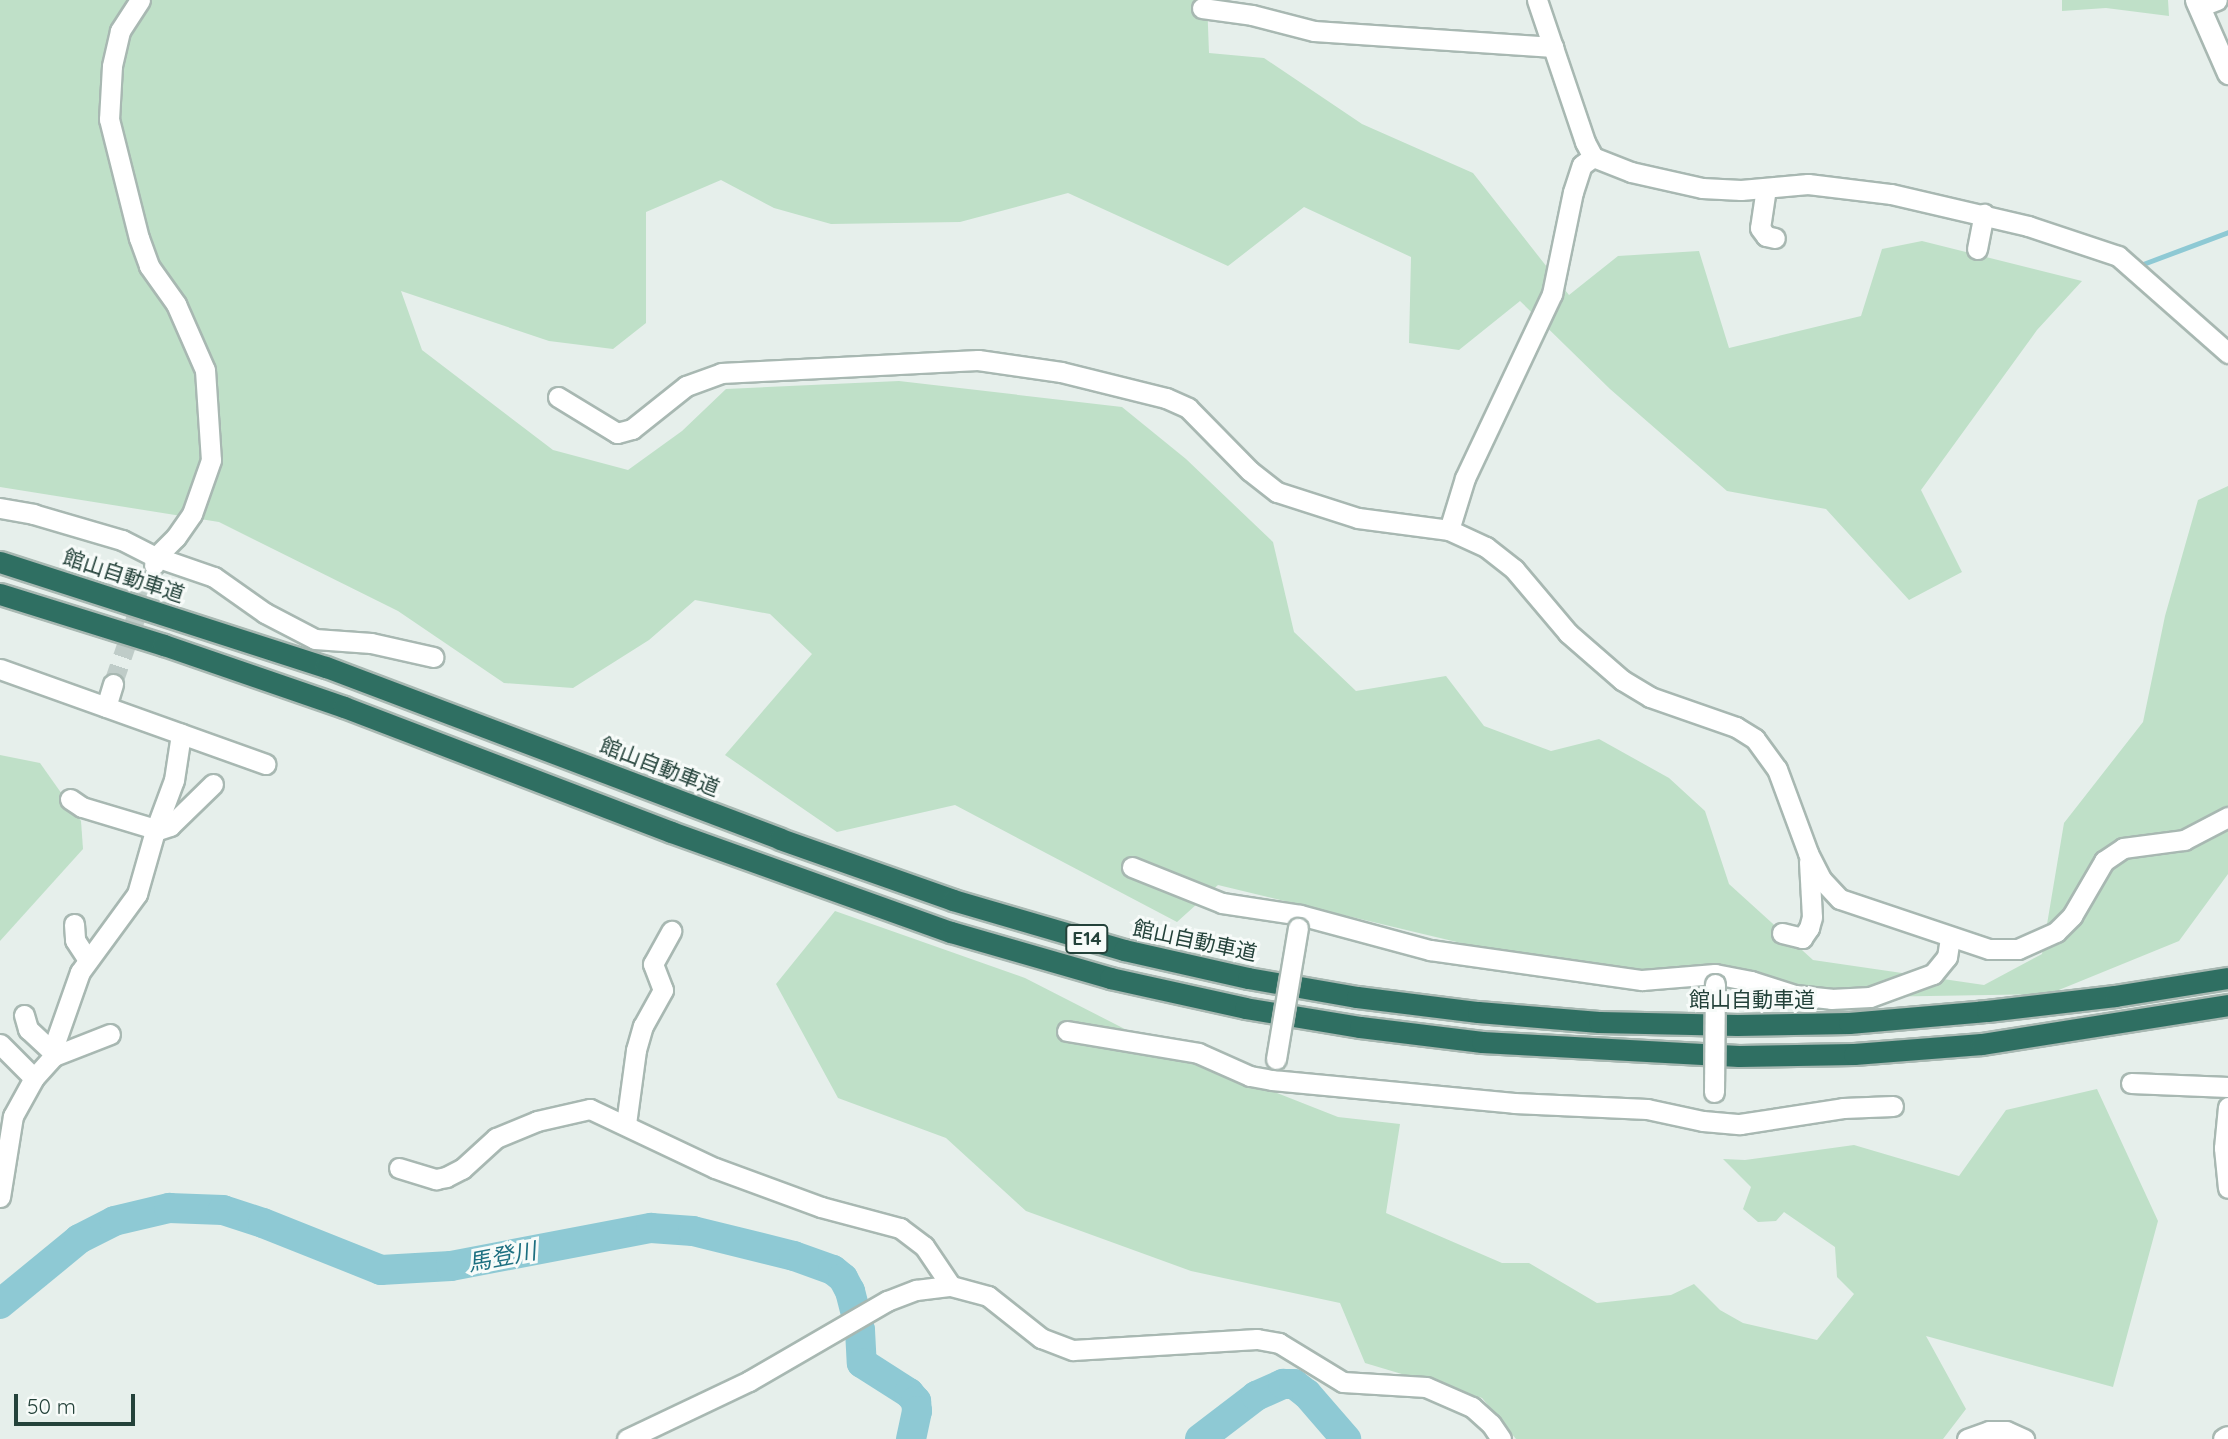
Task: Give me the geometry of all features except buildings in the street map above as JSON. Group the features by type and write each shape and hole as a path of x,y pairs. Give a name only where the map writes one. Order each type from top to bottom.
{"highway":[{"name":"館山自動車道","path":"0,562 326,667 780,839 953,900 1124,950 1248,978 1357,997 1478,1012 1599,1022 1737,1025 1849,1023 1987,1011 2115,996 2228,978"},
{"name":"E14","path":"0,594 164,645 344,707 684,837 951,932 1110,978 1245,1008 1360,1027 1482,1042 1739,1056 1854,1054 1982,1044 2228,1005"}],"street":[{"path":"140,0 120,31 112,66 109,119 146,257 176,304 205,370 211,443 208,474 192,514 155,561"},
{"path":"1537,0 1585,142 1593,157 1631,172 1702,188 1766,188 1808,184 1891,194 1984,214 2118,256 2228,354"},
{"path":"2204,2 2228,73"},
{"path":"1202,8 1252,15 1314,31 1553,47"},
{"path":"1449,530 1465,478 1552,294 1573,192 1582,164 1593,157"},
{"path":"1766,188 1760,228 1766,236 1775,238"},
{"path":"1977,249 1984,214"},
{"path":"558,397 617,433 632,429 686,386 721,373 978,360 1061,372 1166,398 1188,408 1250,471 1277,492 1358,518 1449,530 1486,547 1514,569 1568,633 1622,680 1650,697 1735,727 1755,739 1777,769 1808,853 1822,880 1840,899 1989,949 2018,949 2056,932 2072,916 2104,861 2123,848 2184,840 2228,817"},
{"path":"0,509 33,514 122,540 155,561 214,577 265,612 315,639 371,643 433,657"},
{"path":"0,669 266,764"},
{"path":"106,707 113,684"},
{"path":"0,1197 13,1116 34,1078 54,1054 76,984 88,960 133,902 174,779 181,734"},
{"path":"69,799 82,807 155,830 170,826 213,785"},
{"path":"1782,933 1802,938 1812,918 1808,853"},
{"path":"1132,867 1222,903 1299,922 1456,954 1642,980 1751,981 1795,995 1831,999 1870,997 1933,974 1947,957 1950,937"},
{"path":"1272,1080 1299,922"},
{"path":"74,924 75,940 88,960"},
{"path":"626,1124 636,1050 643,1026 663,990 653,964 671,931"},
{"path":"1713,1122 1715,979"},
{"path":"24,1015 28,1029 54,1054"},
{"path":"1067,1031 1198,1053 1250,1076 1272,1080 1514,1103 1647,1109 1713,1122 1740,1124 1843,1108 1893,1106"},
{"path":"54,1054 110,1034"},
{"path":"0,1044 34,1078"},
{"path":"2131,1083 2228,1087"},
{"path":"2228,1107 2224,1147 2228,1188"},
{"path":"399,1168 436,1179 446,1177 462,1169 496,1138 537,1121 590,1109 626,1124 686,1157 821,1206 900,1228 923,1246 951,1286"},
{"path":"627,1439 749,1381 887,1301 916,1290 951,1286 988,1296 1041,1338 1073,1350 1258,1339 1279,1343 1343,1382 1426,1387 1472,1408 1491,1423 1501,1439"},
{"path":"1967,1439 1989,1431 2006,1431 2024,1439"}],"green space":[{"path":"0,0 1207,0 1209,53 1264,58 1362,124 1473,173 1569,295 1618,256 1699,251 1729,348 1861,316 1882,249 1922,241 2082,281 2037,330 1921,490 1962,572 1909,600 1826,509 1727,491 1610,389 1520,301 1459,350 1409,343 1411,257 1304,207 1228,266 1068,193 960,222 831,224 774,208 721,180 646,212 646,323 613,349 549,341 401,291 422,350 553,450 628,470 682,431 726,389 899,381 1122,407 1186,459 1273,542 1294,632 1356,691 1446,676 1484,726 1551,751 1599,739 1669,778 1705,811 1729,884 1813,960 1984,985 2042,954 2064,823 2143,722 2165,616 2198,500 2228,486 2228,874 2179,941 2049,994 1870,997 1574,970 1218,885 1177,922 955,805 837,832 725,755 812,654 770,614 695,600 649,640 573,688 504,683 398,611 219,522 0,487"},
{"path":"2062,0 2168,0 2169,16 2106,8 2062,11"},
{"path":"0,755 40,763 81,821 83,849 0,941"},
{"path":"835,911 1025,978 1160,1047 1338,1117 1400,1124 1386,1213 1502,1263 1529,1263 1597,1303 1671,1295 1694,1284 1720,1310 1743,1323 1817,1340 1854,1294 1837,1277 1835,1247 1784,1212 1776,1221 1758,1222 1743,1209 1751,1187 1723,1159 1745,1160 1854,1145 1959,1176 2006,1110 2097,1089 2158,1221 2113,1387 1926,1336 1966,1409 1943,1439 1516,1439 1482,1398 1365,1363 1340,1303 1191,1271 1026,1211 946,1138 838,1098 776,984"}],"waterway":[{"path":"2143,264 2228,232"},
{"name":"馬登川","path":"0,1304 79,1239 114,1221 169,1208 223,1210 381,1270 451,1266 651,1228 693,1231 794,1256 833,1270 843,1278 850,1291 860,1330 862,1363 909,1393 916,1401 917,1411 911,1439"},
{"name":"馬登川","path":"1200,1439 1256,1396 1283,1384 1294,1384 1307,1394 1346,1439"}],"tunnel":[{"path":"113,684 154,565"}]}
